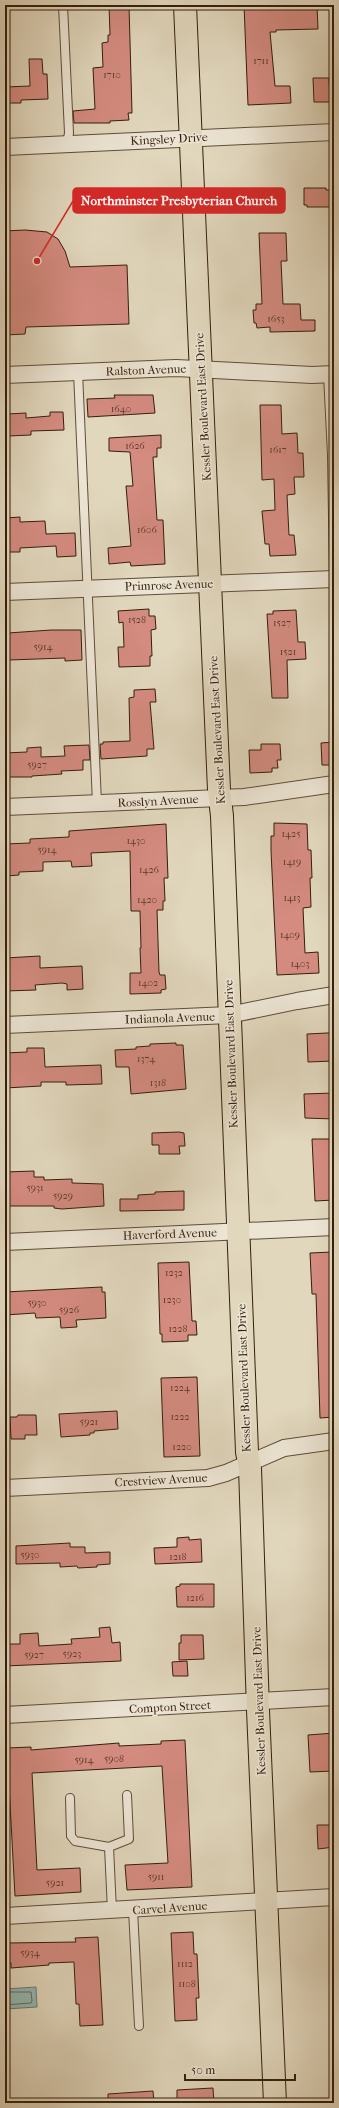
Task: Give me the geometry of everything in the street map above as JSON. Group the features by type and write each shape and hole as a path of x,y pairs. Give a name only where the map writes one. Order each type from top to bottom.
{"main road":[{"name":"Kessler Boulevard East Drive","path":"186,5 221,798 258,1702 268,1902 275,2103"}],"street":[{"name":"Kingsley Drive","path":"5,147 334,132"},
{"name":"Ralston Avenue","path":"5,376 201,368 312,375 331,374"},
{"name":"Primrose Avenue","path":"5,592 334,579"},
{"name":"Rosslyn Avenue","path":"5,807 254,796 334,784"},
{"name":"Indianola Avenue","path":"5,1025 229,1015 334,995"},
{"name":"Haverford Avenue","path":"5,1242 334,1227"},
{"name":"Crestview Avenue","path":"5,1488 202,1479 221,1475 284,1448 334,1441"},
{"name":"Compton Street","path":"5,1715 334,1697"},
{"name":"Carvel Avenue","path":"5,1916 133,1910 334,1897"}],"lane":[{"path":"63,5 69,133 67,144"},
{"path":"78,372 97,803"},
{"path":"331,374 334,579"},
{"path":"70,1798 71,1836 75,1841 109,1847 129,1839 127,1795"},
{"path":"109,1847 112,1911"},
{"path":"133,1910 139,2026"}],"water":[{"path":"36,1987 37,2007 6,2009 5,1989"}],"building":[{"path":"109,5 129,6 132,113 128,113 129,120 110,121 110,123 74,123 73,111 95,109 93,68 103,67 102,43 108,42 108,35 110,35"},
{"path":"244,5 317,5 318,29 276,30 276,32 270,32 275,86 290,86 291,103 248,105"},
{"path":"29,59 42,59 43,74 47,74 48,99 21,100 21,103 5,103 5,87 30,86"},
{"path":"313,78 329,78 330,102 314,102"},
{"path":"304,188 326,188 326,190 334,190 334,207 307,207 307,205 304,205"},
{"path":"25,230 47,232 58,239 65,251 70,267 127,265 129,324 26,327 25,334 5,335 5,231"},
{"path":"259,233 286,233 287,261 281,261 283,304 300,304 301,320 315,320 315,331 270,332 270,327 257,328 256,323 254,323 253,310 256,310 256,304 262,304"},
{"path":"114,395 153,395 155,413 88,417 87,399 115,398"},
{"path":"260,405 281,405 282,434 297,433 298,453 303,453 304,477 294,477 295,494 287,495 289,535 294,535 296,555 270,556 269,544 265,544 262,511 275,510 274,479 262,480"},
{"path":"50,412 63,412 64,430 31,431 31,435 8,436 7,414 26,413 26,418 50,416"},
{"path":"161,435 161,448 157,448 157,457 153,457 157,520 163,520 165,564 131,566 130,562 109,564 108,548 131,546 126,486 133,486 130,452 109,451 109,438"},
{"path":"20,517 20,522 45,521 46,534 75,533 76,556 57,557 56,546 20,548 20,552 5,552 5,518"},
{"path":"149,609 149,616 155,616 156,629 151,630 152,656 150,656 150,666 119,667 118,647 124,647 123,622 119,623 118,611"},
{"path":"296,610 298,642 305,642 306,659 287,660 288,698 272,698 267,614 273,614 273,611"},
{"path":"51,630 81,630 82,660 65,661 65,658 9,660 8,633"},
{"path":"155,689 156,702 150,702 154,749 147,749 147,756 101,759 100,744 103,744 103,742 130,741 129,698 134,697 134,690"},
{"path":"334,742 334,765 322,765 321,743"},
{"path":"261,744 280,744 281,760 277,760 278,768 272,768 272,772 250,773 249,750 261,750"},
{"path":"89,745 90,760 83,760 83,770 61,771 62,774 32,777 5,777 5,753 27,752 27,748 41,747 41,757 65,756 64,746"},
{"path":"274,823 307,824 308,850 311,850 312,878 310,878 311,907 303,908 305,953 318,952 319,973 277,975 271,851 271,836 274,836"},
{"path":"166,824 168,878 164,878 165,901 163,901 163,910 157,910 159,972 160,975 165,975 166,989 161,990 161,993 130,994 130,973 141,973 141,948 140,911 131,911 130,851 91,853 92,866 72,867 71,861 43,862 43,871 19,872 19,875 7,876 7,865 5,865 5,844 30,843 30,839 69,837 69,831"},
{"path":"40,956 40,968 82,966 83,989 67,990 67,984 62,983 35,985 36,990 5,991 5,958"},
{"path":"334,1033 334,1061 308,1062 307,1034"},
{"path":"176,1043 176,1045 183,1045 186,1089 131,1094 129,1067 116,1067 115,1050 136,1049 136,1047 150,1046 150,1044"},
{"path":"27,1048 44,1048 45,1067 101,1065 102,1084 66,1085 66,1082 41,1082 41,1086 5,1088 5,1053 27,1052"},
{"path":"334,1093 334,1119 305,1118 304,1094"},
{"path":"152,1133 184,1133 185,1146 179,1146 180,1154 159,1154 159,1145 152,1145"},
{"path":"312,1139 330,1139 331,1146 334,1146 334,1200 315,1201"},
{"path":"34,1171 34,1177 44,1177 44,1180 72,1179 72,1183 103,1184 104,1206 62,1209 54,1208 54,1206 5,1206 5,1172"},
{"path":"184,1191 184,1210 120,1211 120,1199 138,1199 138,1195 155,1194 155,1192"},
{"path":"333,1252 334,1417 320,1418 316,1294 312,1294 310,1253"},
{"path":"189,1262 192,1321 196,1321 197,1335 188,1335 188,1341 162,1342 162,1334 160,1334 158,1263"},
{"path":"102,1287 102,1292 105,1292 106,1318 76,1320 77,1327 61,1328 60,1317 36,1318 35,1313 5,1315 5,1292"},
{"path":"197,1377 200,1456 164,1457 161,1378"},
{"path":"117,1411 118,1429 94,1431 94,1433 90,1433 90,1435 61,1437 59,1414"},
{"path":"18,1415 36,1415 37,1435 25,1435 25,1439 11,1439 10,1417 17,1417"},
{"path":"189,1537 189,1540 201,1539 202,1562 155,1564 154,1548 177,1547 177,1538"},
{"path":"70,1543 70,1547 85,1547 85,1553 110,1552 110,1564 97,1565 97,1567 78,1568 77,1566 60,1567 60,1563 16,1564 16,1546"},
{"path":"180,1584 214,1584 214,1607 177,1607 176,1587 180,1586"},
{"path":"110,1627 112,1643 120,1642 121,1661 5,1666 5,1644 20,1644 20,1634 38,1633 39,1646 72,1644 71,1639 100,1637 99,1628"},
{"path":"181,1635 203,1635 204,1659 179,1660 179,1643 181,1643"},
{"path":"187,1661 188,1676 173,1676 172,1662"},
{"path":"334,1733 334,1771 310,1772 308,1735"},
{"path":"185,1740 192,1887 127,1890 125,1865 168,1863 162,1766 32,1773 37,1870 80,1868 81,1892 15,1896 7,1748 31,1747 31,1750 119,1743 119,1746 161,1744 161,1741"},
{"path":"317,1825 333,1825 334,1847 318,1849"},
{"path":"193,1932 194,1954 197,1954 199,1998 196,1998 197,2020 175,2021 171,1933"},
{"path":"98,1937 103,2025 80,2026 79,2004 76,2004 74,1962 49,1963 49,1965 11,1968 11,1963 5,1962 5,1944 8,1943 76,1942 75,1938"},
{"path":"213,2088 214,2103 177,2103 177,2090"},
{"path":"153,2091 154,2103 108,2103 108,2094"}],"place":[{"name":"Northminster Presbyterian Church","path":"37,261"}]}
